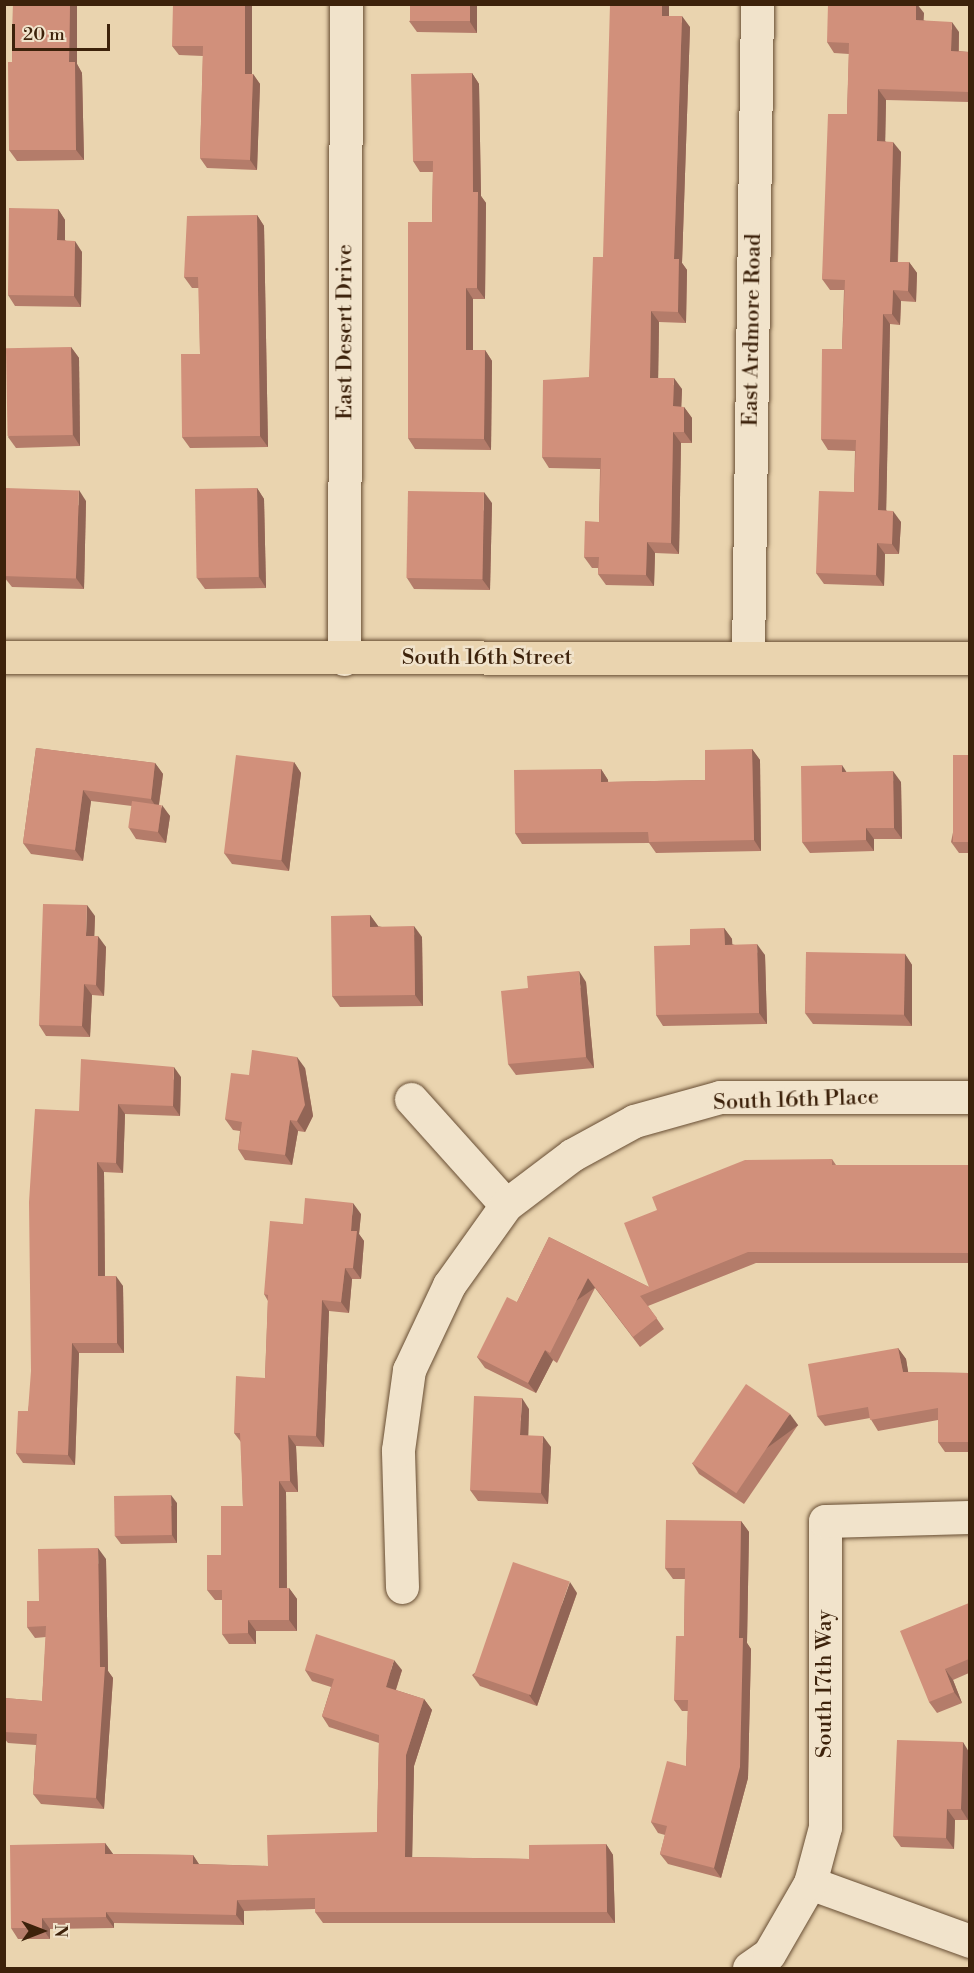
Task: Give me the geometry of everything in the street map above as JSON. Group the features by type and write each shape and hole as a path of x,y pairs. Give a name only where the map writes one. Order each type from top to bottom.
{"main road":[{"name":"South 16th Street","path":"4,657 969,658"}],"street":[{"name":"East Desert Drive","path":"344,659 346,4"},
{"name":"East Ardmore Road","path":"748,656 757,4"},
{"name":"South 16th Place","path":"402,1587 398,1450 410,1370 449,1285 506,1205 572,1155 634,1121 720,1097 969,1097"},
{"path":"411,1099 506,1205"},
{"name":"South 17th Way","path":"749,1968 769,1954 810,1883 825,1827 825,1521 969,1517"},
{"path":"810,1883 969,1941"}],"building":[{"path":"13,4 70,4 69,62 75,62 76,150 9,150 8,62 12,62"},
{"path":"173,4 245,4 245,74 253,74 250,160 200,158 203,46 172,46"},
{"path":"410,4 470,4 470,21 410,21"},
{"path":"610,4 662,4 662,16 682,16 674,259 679,259 678,312 651,311 650,378 674,378 673,406 684,407 684,432 673,432 671,543 647,542 646,575 598,574 599,557 584,557 585,521 599,522 601,458 542,457 543,380 589,377 593,257 603,257"},
{"path":"828,4 916,4 916,20 952,22 951,51 969,52 969,92 878,89 877,141 893,142 890,262 909,262 908,291 893,290 892,314 883,314 878,510 893,511 892,544 877,543 876,575 816,573 819,491 854,492 856,440 821,439 822,349 842,349 845,280 822,279 828,114 847,114 849,43 827,42"},
{"path":"472,73 473,192 478,192 477,288 466,288 466,350 485,350 484,439 408,438 408,222 432,222 433,161 413,161 411,74"},
{"path":"9,208 58,209 57,240 75,241 74,296 8,295"},
{"path":"257,215 260,436 182,437 181,354 200,354 198,277 184,277 187,216"},
{"path":"71,347 73,435 8,436 6,348"},
{"path":"6,488 79,491 76,578 4,576"},
{"path":"257,488 259,577 197,578 195,489"},
{"path":"408,491 484,492 482,579 406,578"},
{"path":"36,748 155,763 151,799 83,790 75,850 23,843"},
{"path":"752,749 754,840 649,842 648,832 515,833 514,770 601,769 601,782 705,780 705,750"},
{"path":"236,755 294,762 282,860 224,853"},
{"path":"953,755 969,755 969,842 953,842"},
{"path":"842,765 842,772 893,771 894,828 866,828 866,840 802,842 801,766"},
{"path":"132,801 162,805 158,832 128,828"},
{"path":"43,904 87,905 86,936 98,936 96,985 84,984 82,1026 39,1025"},
{"path":"370,915 370,927 414,926 415,995 332,996 331,916"},
{"path":"724,928 725,945 757,944 759,1013 656,1015 654,946 690,945 690,929"},
{"path":"806,952 905,954 904,1015 805,1013"},
{"path":"579,971 586,1057 508,1064 501,991 528,988 527,976"},
{"path":"252,1050 297,1057 305,1105 297,1121 290,1120 285,1155 238,1149 242,1122 225,1119 231,1073 249,1075"},
{"path":"81,1059 174,1067 173,1106 118,1104 116,1163 97,1162 98,1276 116,1276 117,1343 72,1343 68,1455 16,1453 18,1411 28,1411 31,1371 29,1202 35,1109 79,1111"},
{"path":"832,1159 832,1165 969,1165 969,1253 748,1252 640,1296 657,1318 633,1337 588,1278 550,1353 545,1350 528,1383 477,1357 507,1297 517,1302 549,1237 649,1287 624,1223 657,1210 652,1197 745,1160"},
{"path":"305,1198 353,1203 351,1231 357,1231 353,1268 345,1268 341,1302 322,1300 316,1436 288,1435 290,1481 279,1481 279,1588 289,1588 289,1620 248,1620 248,1633 222,1634 222,1590 207,1590 207,1555 221,1555 221,1506 243,1506 240,1433 234,1433 236,1376 265,1378 268,1295 264,1294 270,1221 303,1224"},
{"path":"898,1348 903,1372 969,1373 969,1442 938,1442 938,1408 870,1420 868,1407 817,1416 808,1364"},
{"path":"746,1384 790,1414 736,1493 692,1464"},
{"path":"474,1396 522,1398 520,1435 543,1436 541,1493 470,1490"},
{"path":"171,1495 172,1535 115,1536 114,1496"},
{"path":"666,1520 741,1521 739,1638 743,1638 740,1767 714,1868 660,1854 667,1826 651,1822 667,1761 686,1766 688,1700 674,1700 676,1636 684,1636 685,1568 665,1568"},
{"path":"98,1548 100,1667 105,1667 96,1798 33,1794 37,1734 4,1732 4,1698 42,1701 46,1626 27,1627 27,1601 39,1601 38,1549"},
{"path":"513,1562 570,1582 531,1695 474,1675"},
{"path":"969,1603 969,1659 945,1669 954,1692 929,1702 900,1631"},
{"path":"316,1634 394,1660 386,1687 424,1699 406,1755 405,1857 529,1859 529,1845 606,1844 607,1912 315,1912 315,1898 237,1900 236,1915 106,1912 106,1917 42,1918 42,1928 11,1928 10,1845 105,1843 105,1854 193,1855 193,1864 268,1866 267,1835 377,1832 379,1735 322,1716 334,1679 305,1670"},
{"path":"897,1740 963,1742 961,1809 947,1809 946,1838 893,1836"}]}
